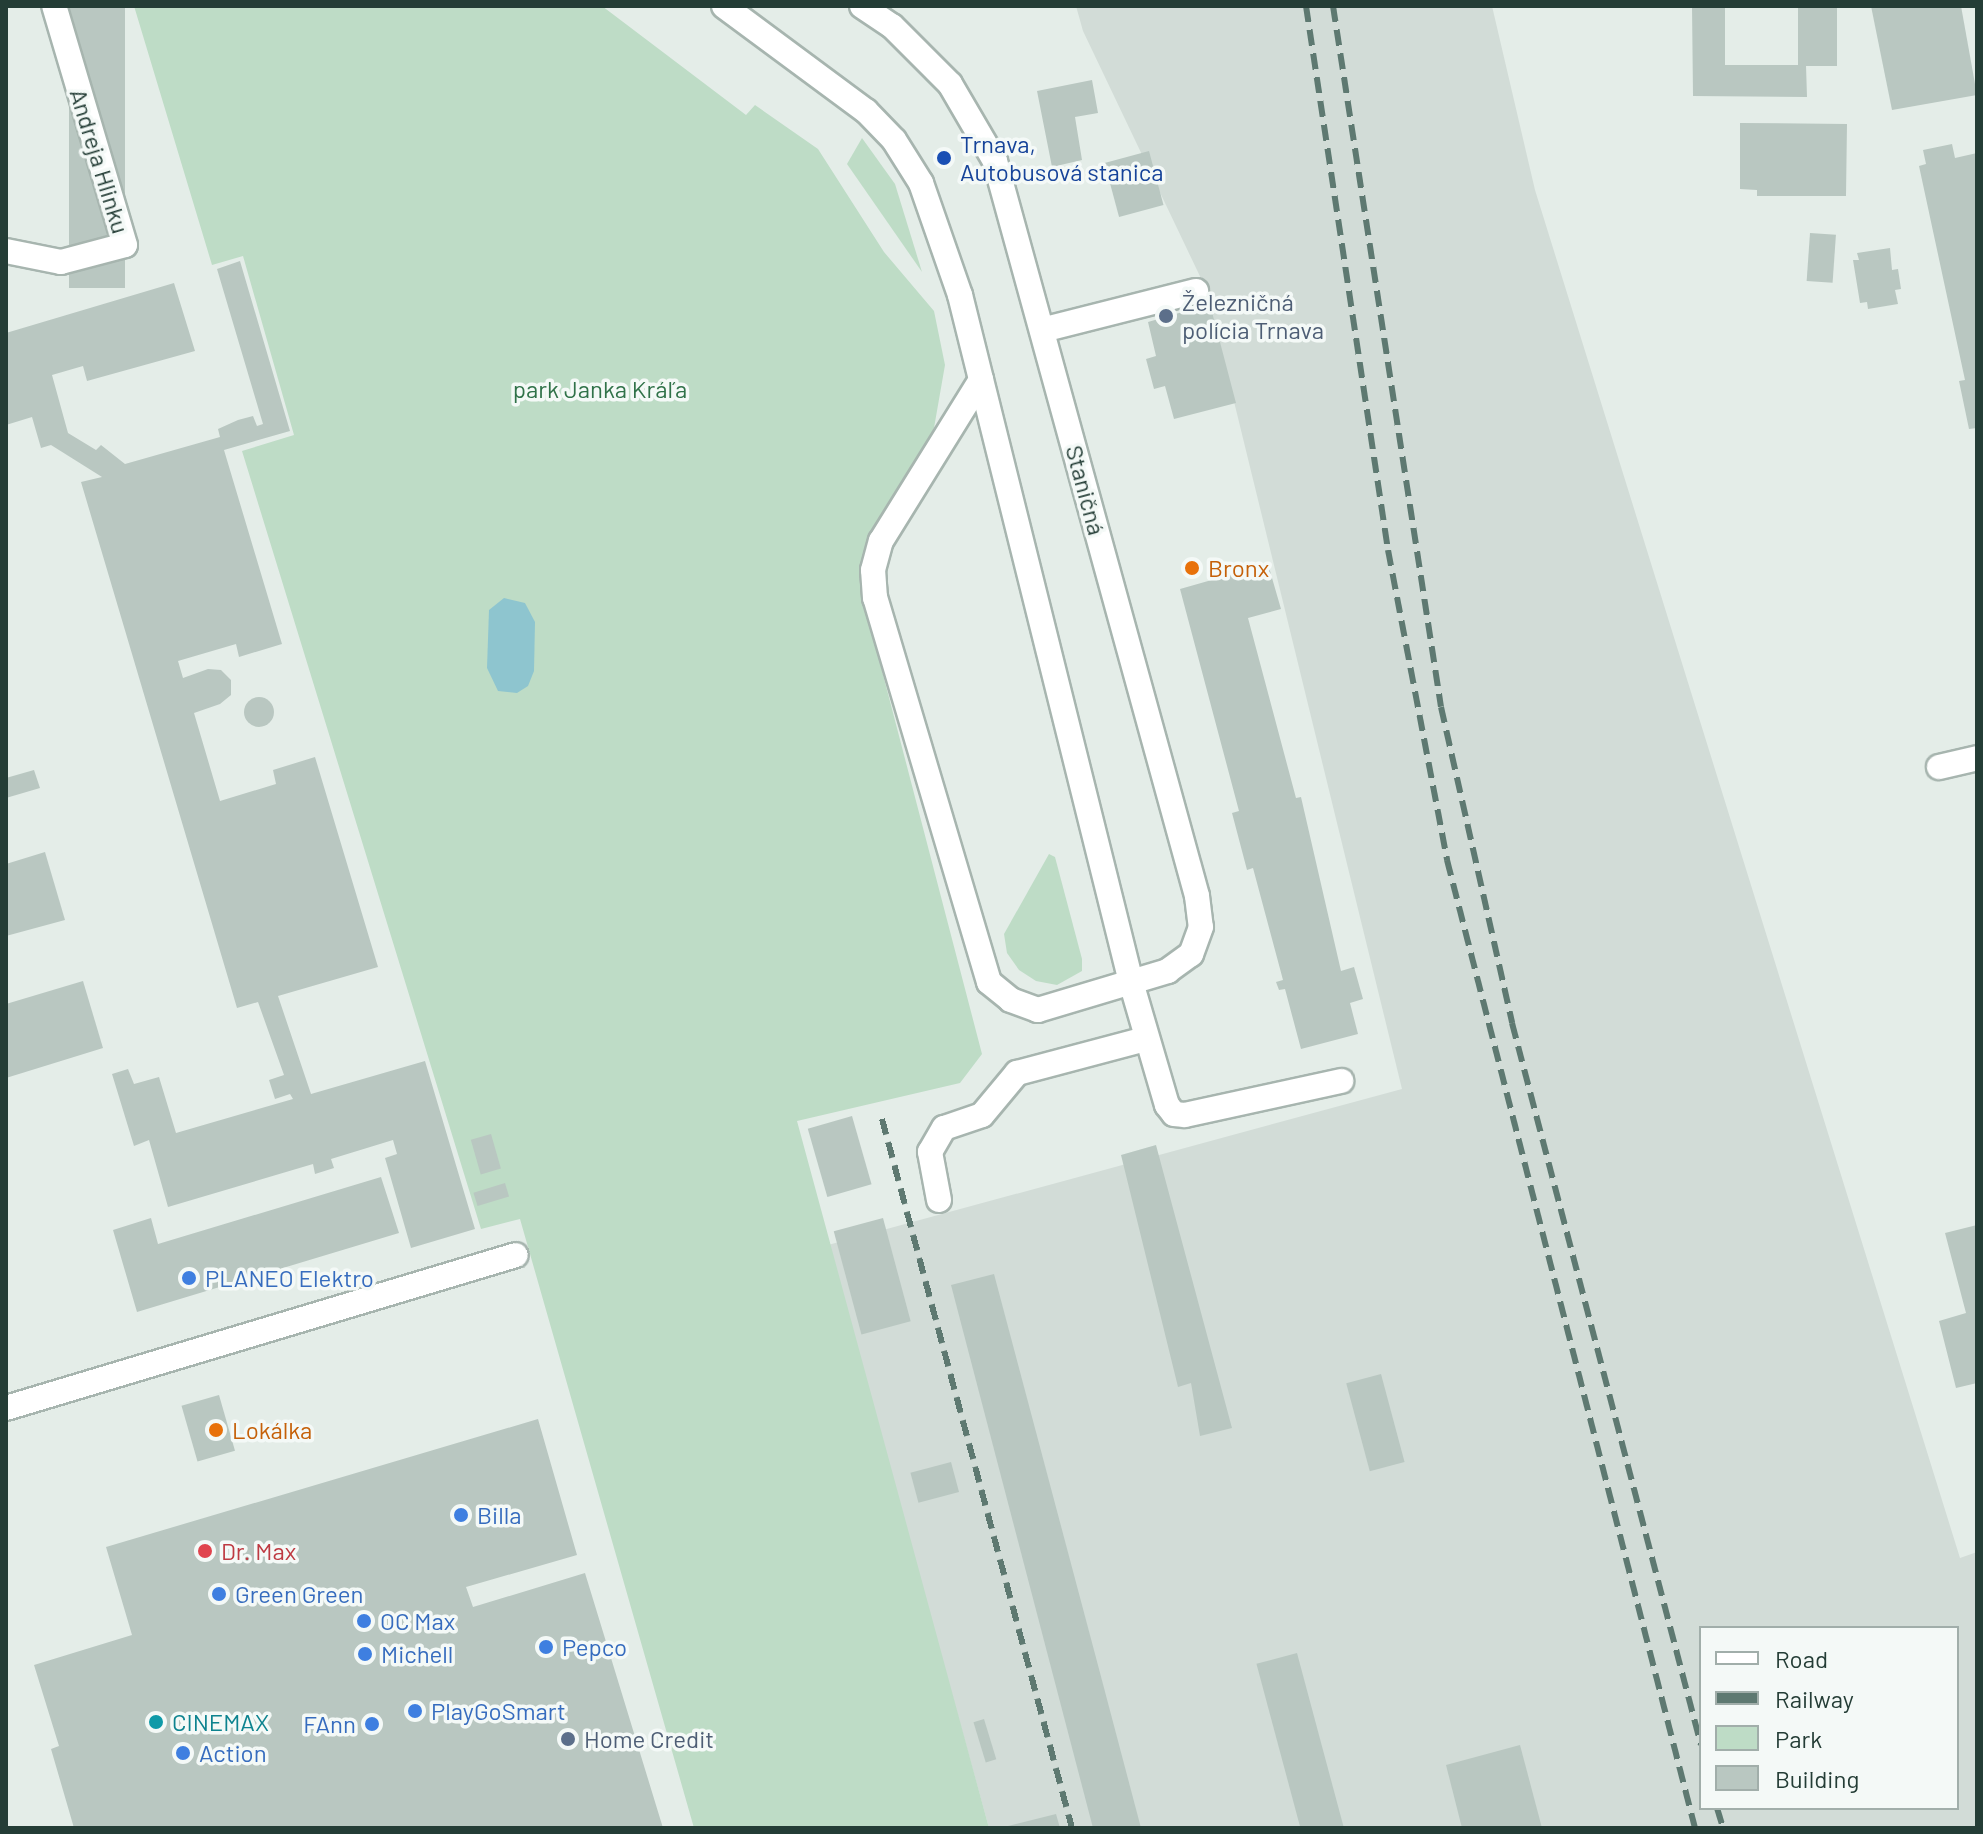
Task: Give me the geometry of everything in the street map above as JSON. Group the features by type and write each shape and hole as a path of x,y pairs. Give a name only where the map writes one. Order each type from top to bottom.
{"street":[{"name":"Andreja Hlinku","path":"6,251 61,262 125,245 54,6"},
{"path":"724,6 866,111 894,140 921,183 957,285 1131,982 1146,1039 1174,1114 1341,1081"},
{"name":"Staničná","path":"862,6 917,49 975,119 995,161 1197,896 1201,927 1191,954 1168,971 1038,1010 1011,1000 989,982 875,598 873,570 881,541 981,380"},
{"path":"1042,330 1196,291"},
{"path":"1939,767 1977,758"},
{"path":"939,1200 930,1152 944,1128 982,1115 1017,1073 1146,1039"},
{"path":"6,1408 516,1255"}],"shaded area":[{"path":"1076,6 1492,6 1535,190 1960,1558 1977,1552 1977,1828 989,1828 828,1245 1402,1089 1207,291 1083,31"}],"green space":[{"name":"park Janka Kráľa","path":"134,6 602,6 746,115 755,105 818,149 884,252 934,311 945,365 934,428 869,544 862,594 982,1054 960,1083 797,1121 989,1828 694,1828 520,1219 481,1229 242,451 294,435 243,256 212,265"},
{"path":"862,138 895,184 922,272 847,164"},
{"path":"1049,854 1055,857 1082,959 1082,971 1057,985 1036,981 1019,970 1007,953 1004,934"}],"water":[{"path":"504,598 525,603 535,622 534,671 528,686 517,693 498,691 487,668 489,610"}],"building":[{"path":"69,6 125,6 125,288 69,288"},
{"path":"1692,6 1725,6 1725,65 1806,65 1807,97 1693,96"},
{"path":"1798,6 1837,6 1837,66 1798,66"},
{"path":"1871,6 1961,6 1977,95 1892,110"},
{"path":"1092,80 1098,113 1075,117 1082,160 1052,167 1037,91"},
{"path":"1740,123 1847,124 1846,196 1757,196 1757,190 1740,189"},
{"path":"1952,144 1955,158 1977,153 1977,428 1969,429 1959,381 1965,380 1919,166 1926,164 1923,150"},
{"path":"1149,151 1163,205 1119,217 1105,163"},
{"path":"1810,233 1836,235 1833,283 1807,281"},
{"path":"1890,248 1892,270 1898,269 1901,289 1895,290 1898,304 1868,309 1867,302 1860,303 1853,260 1859,260 1857,253"},
{"path":"240,261 290,431 224,450 282,644 239,657 236,644 178,661 183,678 208,669 221,670 231,680 231,695 220,704 194,713 220,801 276,784 273,770 315,757 378,967 278,996 311,1094 425,1061 475,1229 411,1248 385,1158 397,1154 393,1140 331,1159 334,1168 315,1174 313,1164 168,1207 149,1140 134,1146 112,1074 128,1069 134,1084 159,1077 176,1133 293,1099 290,1094 275,1099 269,1080 284,1075 258,1002 237,1008 81,482 102,477 51,445 41,448 32,417 6,425 6,333 174,283 195,351 87,381 83,366 52,375 68,433 96,450 101,445 125,464 220,437 218,429 238,420 253,416 257,426 263,424 217,269"},
{"path":"1210,304 1236,403 1174,419 1165,386 1154,389 1146,359 1156,356 1148,322"},
{"path":"1268,564 1281,609 1248,618 1296,798 1301,797 1341,971 1354,967 1363,999 1350,1003 1358,1034 1301,1049 1285,989 1279,990 1276,982 1283,980 1253,868 1247,870 1232,813 1239,811 1180,589"},
{"path":"259,697 270,701 274,712 270,723 259,727 248,723 244,712 248,701"},
{"path":"34,770 40,788 6,798 6,778"},
{"path":"45,852 65,920 6,936 6,864"},
{"path":"83,981 103,1048 6,1078 6,1004"},
{"path":"852,1116 872,1184 827,1197 808,1129"},
{"path":"491,1134 501,1169 481,1174 471,1140"},
{"path":"1156,1145 1232,1428 1200,1436 1191,1383 1178,1387 1121,1155"},
{"name":"PLANEO Elektro","path":"381,1177 399,1233 137,1312 113,1230 151,1218 158,1244"},
{"path":"505,1183 509,1196 478,1206 473,1193"},
{"path":"883,1218 911,1321 861,1335 834,1231"},
{"path":"1977,1225 1977,1383 1956,1388 1939,1321 1966,1313 1945,1233"},
{"path":"994,1274 1141,1828 1093,1828 951,1285"},
{"path":"1381,1374 1405,1462 1370,1471 1346,1383"},
{"path":"219,1395 235,1451 197,1462 182,1406"},
{"name":"OC Max","path":"538,1419 577,1555 466,1587 473,1607 585,1573 663,1828 74,1828 51,1749 59,1746 34,1665 132,1635 106,1547"},
{"path":"951,1462 959,1492 918,1503 910,1473"},
{"path":"1297,1653 1344,1828 1300,1828 1256,1664"},
{"path":"984,1719 996,1759 986,1762 973,1722"},
{"path":"1520,1745 1542,1828 1462,1828 1446,1765"},
{"path":"1056,1814 1060,1828 1004,1828 1004,1827"}],"railway":[{"path":"1306,6 1388,550 1447,860 1695,1828"},
{"path":"1333,6 1441,707 1512,1023 1699,1737"},
{"path":"882,1119 1072,1828"},
{"path":"1718,1810 1723,1828"}],"place":[{"name":"Trnava, Autobusová stanica","path":"944,158"},
{"name":"Železničná polícia Trnava","path":"1166,316"},
{"name":"Bronx","path":"1192,568"},
{"name":"PLANEO Elektro","path":"189,1278"},
{"name":"Lokálka","path":"216,1430"},
{"name":"Billa","path":"461,1515"},
{"name":"Dr. Max","path":"205,1551"},
{"name":"Green Green","path":"219,1594"},
{"name":"OC Max","path":"364,1621"},
{"name":"Pepco","path":"546,1647"},
{"name":"Michell","path":"365,1654"},
{"name":"PlayGoSmart","path":"415,1711"},
{"name":"CINEMAX","path":"156,1722"},
{"name":"FAnn","path":"372,1724"},
{"name":"Home Credit","path":"568,1739"},
{"name":"Action","path":"183,1753"}]}
